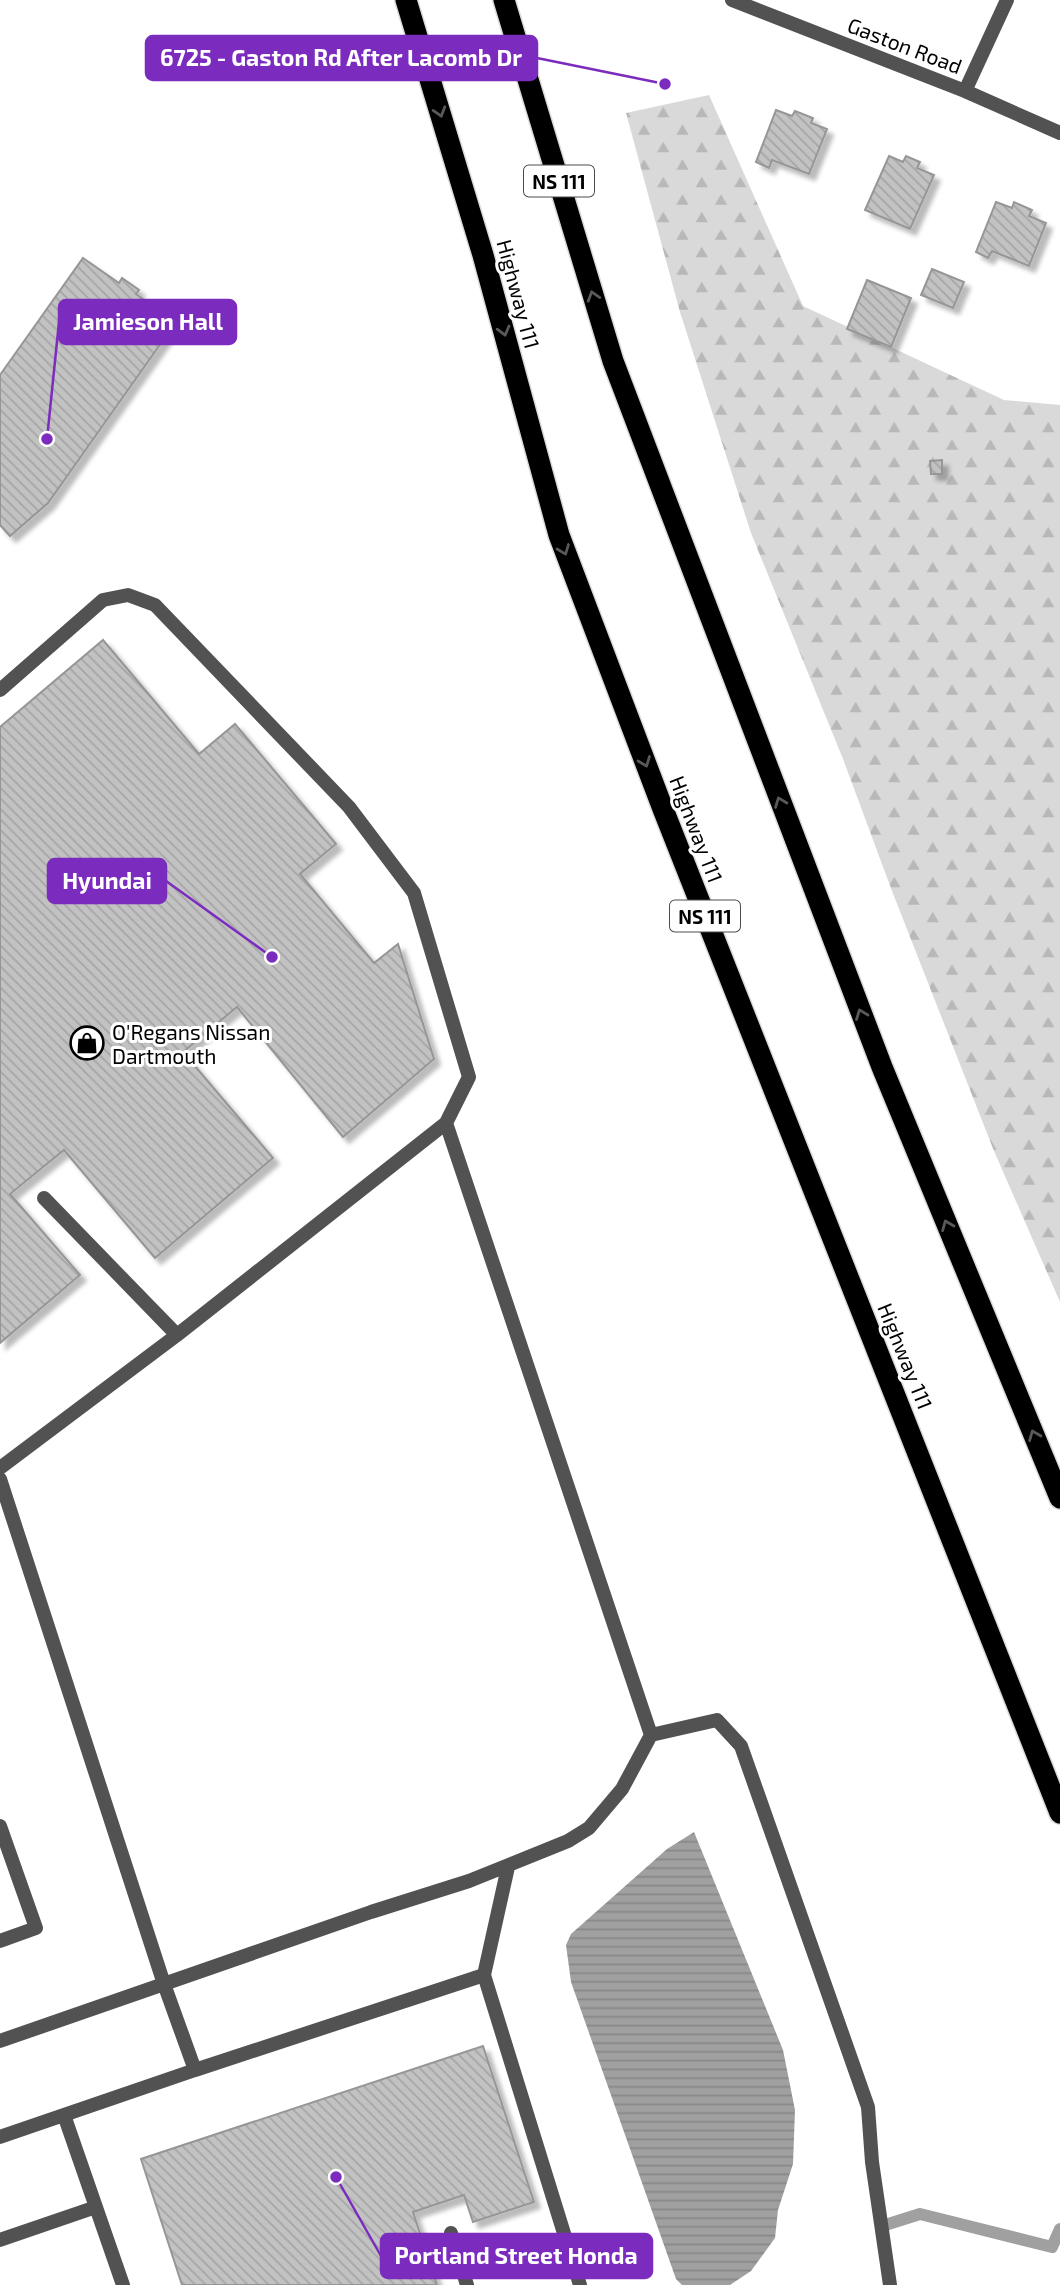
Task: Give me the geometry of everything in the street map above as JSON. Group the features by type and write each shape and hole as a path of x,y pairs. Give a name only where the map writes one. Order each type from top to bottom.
{"highway":[{"name":"Highway 111","path":"406,0 483,255 559,535 668,822 1060,1813"},
{"name":"NS 111","path":"504,0 613,362 882,1067 1060,1498"}],"street":[{"name":"Gaston Road","path":"732,0 965,90 1060,133"},
{"path":"965,90 1007,0"},
{"path":"0,690 103,600 128,595 155,606 349,807 414,893 469,1077 446,1124 177,1335 0,1468"},
{"path":"0,2041 508,1867 568,1842 589,1828 622,1789 651,1735 446,1124"},
{"path":"44,1198 177,1335"},
{"path":"0,1479 164,1984 195,2070"},
{"path":"651,1735 717,1720 741,1746 868,2108 872,2162 890,2285"},
{"path":"0,1826 36,1928 0,1941"},
{"path":"508,1867 484,1975 580,2285"},
{"path":"0,2137 484,1975"},
{"path":"64,2115 123,2285"},
{"path":"0,2240 96,2207"},
{"path":"451,2233 467,2285"}],"green space":[{"path":"709,95 803,306 1004,400 1060,405 1060,1302 994,1151 843,759 751,533 680,312 626,113"}],"shaded area":[{"path":"694,1832 783,2050 795,2110 793,2164 778,2210 775,2238 751,2271 730,2285 682,2285 676,2279 571,1982 566,1945 571,1934 667,1849"}],"building":[{"path":"776,110 792,116 795,111 813,118 811,123 827,129 809,174 772,160 769,168 756,162"},
{"path":"889,156 903,162 906,156 920,162 917,168 934,175 910,229 865,210"},
{"path":"996,202 1012,208 1014,202 1032,210 1029,216 1046,223 1029,266 992,251 988,258 976,252"},
{"path":"83,258 119,283 122,278 139,290 136,294 176,322 48,503 10,536 0,525 0,375"},
{"path":"932,269 964,282 953,308 921,295"},
{"path":"867,280 911,298 891,347 847,329"},
{"path":"942,460 942,474 931,474 930,461"},
{"path":"103,640 199,754 235,724 336,844 300,874 374,963 398,944 434,1059 343,1137 237,1007 183,1052 273,1158 155,1258 64,1150 10,1194 80,1275 0,1343 0,727"},
{"path":"483,2046 534,2202 473,2222 464,2195 413,2212 437,2285 182,2285 141,2159"}],"waterway":[{"path":"882,2226 920,2214 1052,2247 1060,2229"}],"place":[{"name":"6725 - Gaston Rd After Lacomb Dr","path":"665,84"},
{"name":"Jamieson Hall","path":"47,439"},
{"name":"Hyundai","path":"272,957"},
{"name":"O'Regans Nissan Dartmouth","path":"87,1043"},
{"name":"Portland Street Honda","path":"336,2177"}]}
